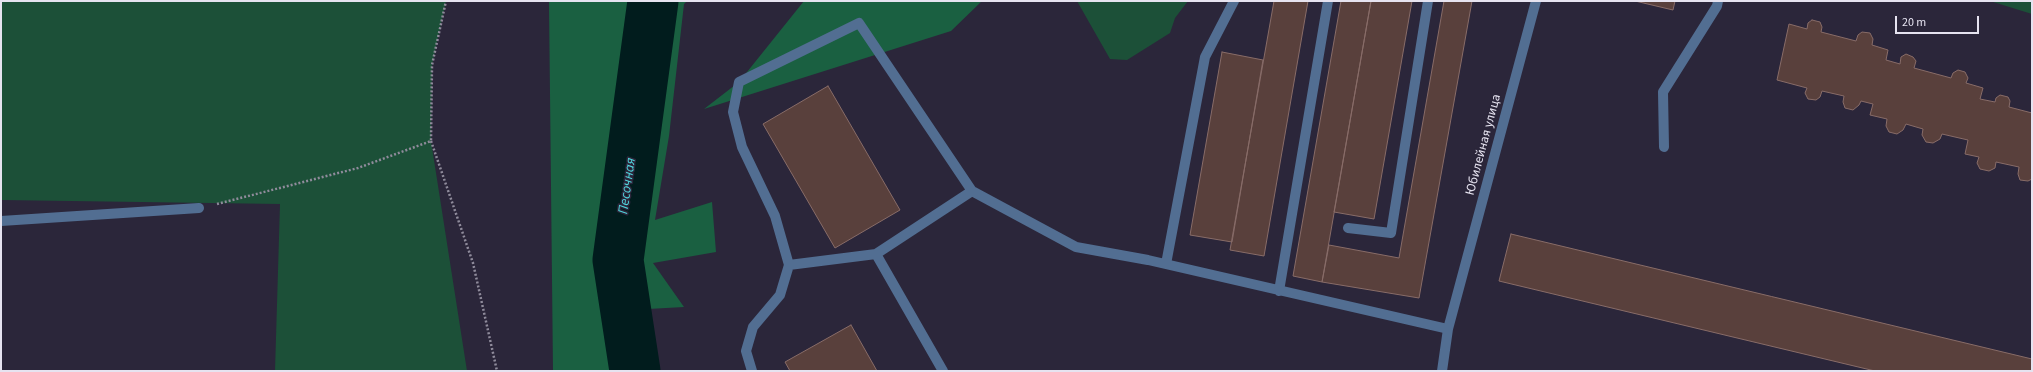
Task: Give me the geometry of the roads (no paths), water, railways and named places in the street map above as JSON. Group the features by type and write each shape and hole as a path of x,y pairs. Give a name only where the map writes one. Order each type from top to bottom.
{"street":[{"path":"1166,264 1205,57 1234,1"},
{"path":"1279,291 1328,1"},
{"path":"1348,228 1391,233 1428,1"},
{"name":"Юбилейная улица","path":"1442,371 1448,329 1536,1"},
{"path":"1664,148 1663,92 1717,6 1718,1"},
{"path":"752,371 746,351 753,327 780,295 789,265 775,216 742,147 733,112 739,82 859,23 972,191 1076,247 1166,264 1448,329"},
{"path":"789,265 876,254 913,228 972,191"},
{"path":"1,221 199,208"},
{"path":"876,254 943,371"}],"waterway":[{"name":"Песочная","path":"635,371 618,260 653,1"}]}
